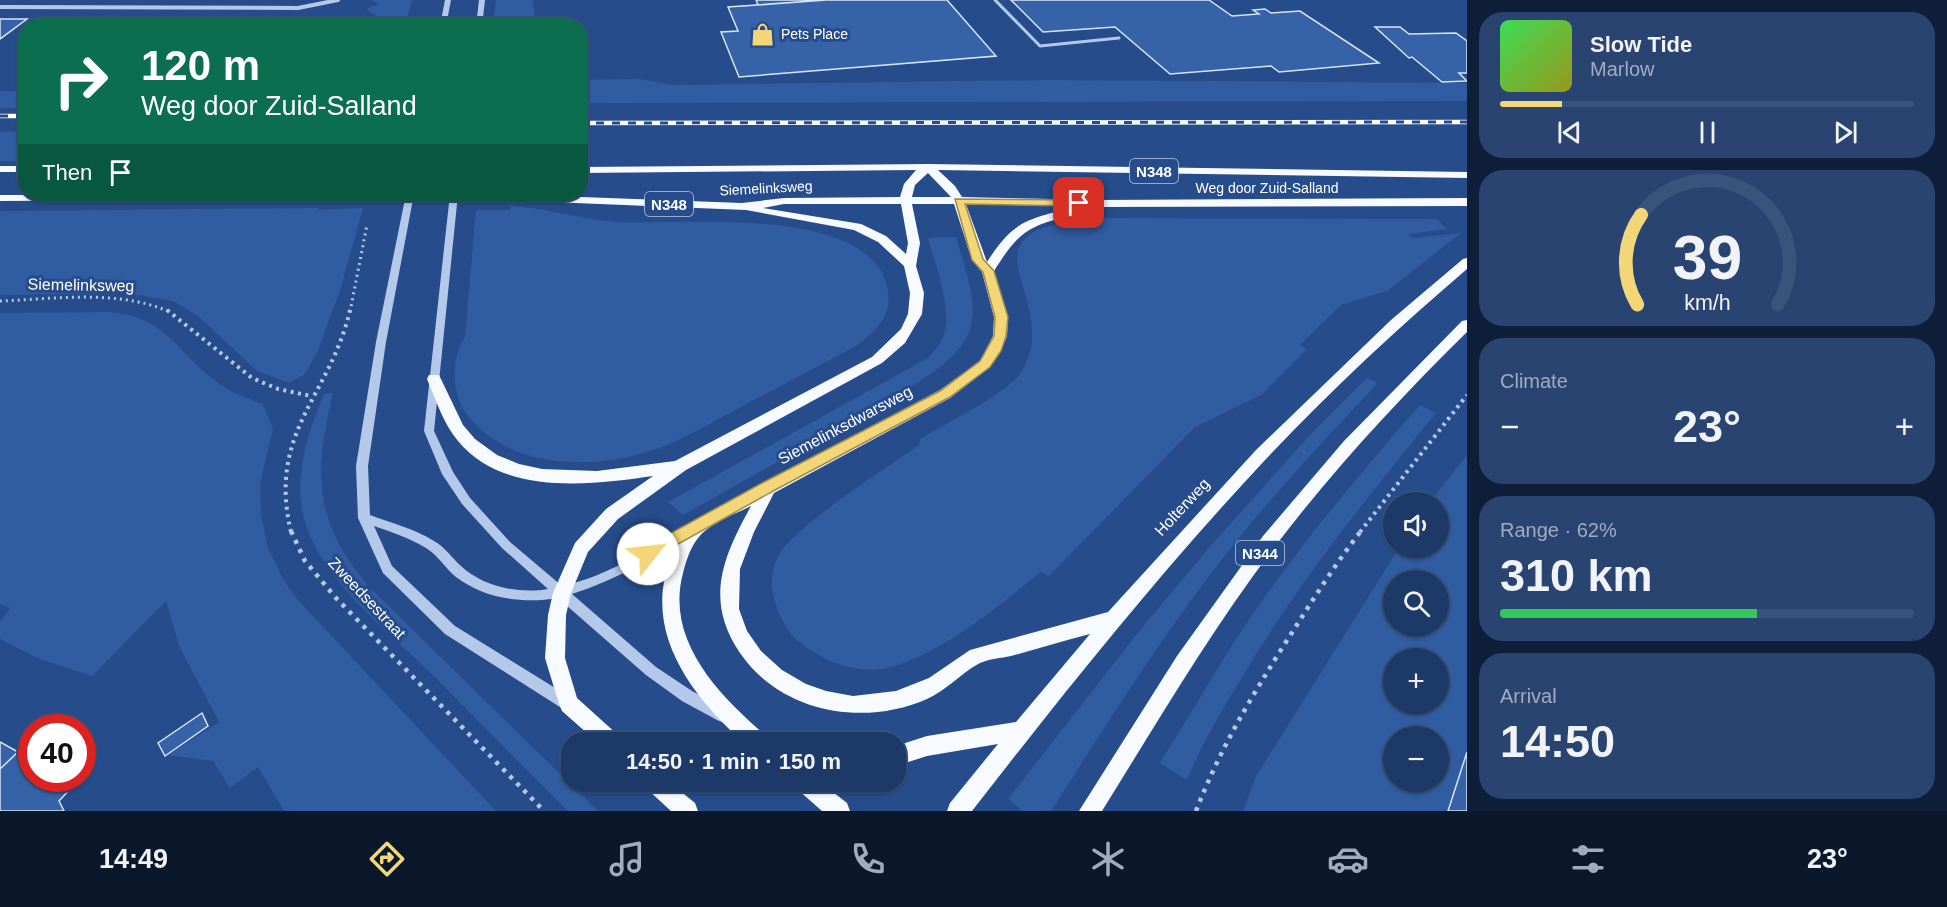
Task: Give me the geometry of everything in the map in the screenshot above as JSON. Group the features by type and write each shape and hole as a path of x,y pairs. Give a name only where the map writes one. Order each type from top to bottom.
{"main road":[{"name":"Siemelinksweg","path":"588,170 928,167"},
{"name":"Weg door Zuid-Salland","path":"928,167 1467,176"},
{"path":"568,704 555,658 557,615 562,593 581,548 612,514 680,466 877,360 893,348 904,337 916,309 917,293 910,265 914,245 906,188 913,176 928,167 951,188 959,201"},
{"path":"0,169 18,169"},
{"name":"Siemelinksweg","path":"0,198 18,198"},
{"name":"Siemelinksweg","path":"588,201 742,207 784,201 959,201"},
{"name":"Weg door Zuid-Salland","path":"959,201 1044,201 1097,204 1467,202"},
{"name":"Siemelinksdwarsweg","path":"700,525 769,486 945,394 985,364 1000,336 1001,317 988,271 978,260 959,201"},
{"path":"988,271 1007,239 1018,228 1032,220 1097,204"},
{"path":"742,207 784,217 857,227 882,239 910,265"},
{"name":"Holterweg","path":"958,811 1019,731 1179,540 1293,419 1414,306 1467,262"},
{"name":"N344","path":"1090,811 1171,683 1244,575 1278,530 1352,441 1467,324"},
{"path":"434,379 454,424 469,442 508,466 572,478 680,466"},
{"path":"769,486 732,562 728,583 729,605 736,630 756,660 790,687 817,698 847,705 879,705 907,698 943,680 973,657 1112,620"},
{"path":"700,525 680,553 671,582 669,607 673,631 681,653 694,672 732,721 746,732"},
{"name":"Zweedsestraat","path":"568,704 600,732"},
{"path":"906,753 927,747 1019,731"},
{"path":"665,792 687,811"},
{"path":"816,792 839,811"}],"street":[{"path":"0,7 298,8 338,0"},
{"path":"445,18 448,0"},
{"path":"480,18 482,0"},
{"name":"Zweedsestraat","path":"409,201 381,342 362,466 364,518 387,569 450,630 568,704"},
{"path":"453,201 429,430 448,474 484,523 506,545 651,671 687,696 732,721"},
{"path":"364,518 430,543 461,574 485,587 510,594 562,593"},
{"name":"Siemelinksdwarsweg","path":"562,593 596,582 700,525"}],"lane":[{"path":"995,0 1040,46 1119,38"}],"path":[{"name":"Zweedsestraat","path":"369,214 339,349 311,396 300,420 286,476 286,505 297,547 314,573 336,598 544,811"},
{"name":"Siemelinksweg","path":"0,301 115,300 156,306 177,315 242,374 282,390 311,396"},
{"path":"1196,811 1217,758 1239,717 1332,568 1467,395"}],"shaded area":[{"path":"371,0 412,0 407,18 376,18 377,16 366,9 379,4"},
{"path":"496,0 533,0 534,18 494,18"},
{"path":"639,79 673,85 1045,80 1467,83 1467,101 588,103 588,80"},
{"path":"0,91 18,91 18,108 0,108"},
{"path":"18,131 18,162 0,161 0,132"},
{"path":"511,206 619,222 770,224 810,231 846,242 872,260 887,286 889,296 886,313 877,328 856,346 670,444 627,457 603,461 553,461 529,456 507,447 486,434 469,417 459,399 455,377 457,356 465,337 476,210 510,210"},
{"path":"320,208 316,210 363,208 341,287 318,351 305,374 289,383 257,371 199,317 173,301 127,293 0,295 0,211"},
{"path":"1101,218 1437,219 1447,229 1408,234 1413,238 1461,233 1387,291 1341,305 1300,345 1307,349 1261,395 1195,427 1049,576 1041,572 948,641 908,661 887,668 870,670 836,663 806,647 789,632 775,602 772,576 777,558 786,545 820,515 919,445 920,439 975,408 1015,380 1022,371 1032,344 1031,317 1019,270 1018,251 1028,236 1054,224"},
{"path":"956,237 973,305 972,322 966,338 955,353 914,385 683,515 668,502 928,358 940,343 945,332 946,306 928,238"},
{"path":"106,312 143,320 156,327 222,386 263,404 273,429 260,483 261,515 268,548 283,579 297,599 496,811 284,811 258,767 230,788 213,761 168,755 219,722 179,646 166,601 92,676 37,658 0,639 0,622 10,608 0,604 0,313"},
{"path":"1367,378 1376,382 1376,385 1278,492 1199,589 1155,651 1051,811 1023,811 1008,799 1140,630 1208,549 1308,437"},
{"path":"333,393 323,448 321,472 323,495 328,518 337,540 351,563 369,587 561,775 561,792 579,792 598,811 568,811 433,675 356,602 323,559 311,537 303,514 300,483 304,452 324,394"},
{"path":"1420,405 1436,413 1358,510 1285,609 1219,716 1187,780 1160,763 1234,642 1277,580 1347,491"},
{"path":"1467,455 1467,811 1243,811 1256,776 1383,574 1383,636 1449,636 1449,570 1385,570 1393,558 1449,558 1449,492 1438,492"}],"building":[{"path":"756,0 826,0 758,5"},
{"path":"826,0 947,0 996,56 739,77 721,32 738,31 728,7"},
{"path":"1011,0 1209,0 1232,16 1259,14 1253,10 1265,9 1271,13 1300,11 1379,63 1279,72 1271,66 1170,74 1115,27 1043,32"},
{"path":"0,19 18,19 18,26 0,39"},
{"path":"1375,27 1400,27 1409,34 1456,33 1467,41 1467,73 1459,73 1467,81 1442,82 1412,57 1409,58"},
{"path":"202,713 208,726 165,756 158,743"},
{"path":"0,742 18,752 0,769"},
{"path":"18,752 18,792 68,792 59,801 64,811 0,811 0,769"},
{"path":"1467,752 1467,811 1448,811"}],"railway":[{"path":"0,116 18,116"},
{"path":"588,123 1467,122"}],"place":[{"name":"Pets Place","path":"763,34"}],"route":[{"path":"648,554 769,486 945,394 985,364 1000,336 1001,317 988,271 978,260 959,201 1079,203"}]}
